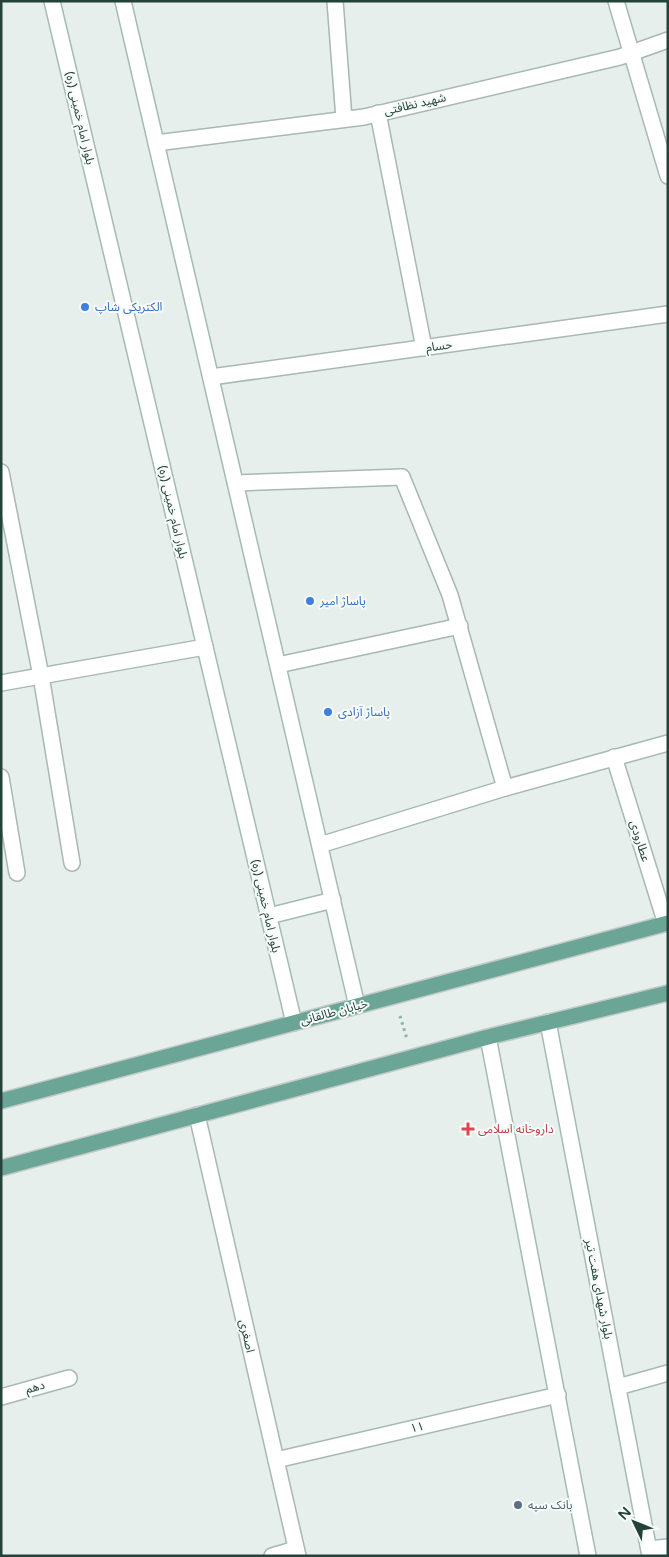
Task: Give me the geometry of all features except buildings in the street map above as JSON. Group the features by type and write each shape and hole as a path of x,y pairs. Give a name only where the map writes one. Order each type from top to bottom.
{"main road":[{"name":"خیابان طالقانی","path":"1,1101 667,924"},
{"path":"1,1168 548,1022 668,993"}],"street":[{"name":"بلوار امام خمینی (ره)","path":"52,1 294,1023"},
{"path":"124,1 357,1006"},
{"path":"335,1 344,119"},
{"path":"616,1 668,176"},
{"name":"شهید نظافتی","path":"156,143 378,113 632,52 668,40"},
{"path":"378,113 424,348"},
{"name":"حسام","path":"211,377 668,314"},
{"path":"1,472 42,676 72,863"},
{"path":"236,484 402,477 450,594 505,788"},
{"path":"278,665 460,626"},
{"path":"1,683 205,647"},
{"path":"320,845 505,788 668,743"},
{"name":"عطارودی","path":"614,757 667,924"},
{"path":"1,777 17,873"},
{"path":"269,916 333,900"},
{"name":"بلوار شهدای هفت تیر","path":"548,1022 649,1553"},
{"path":"488,1038 588,1556"},
{"name":"اصغری","path":"197,1115 297,1552"},
{"path":"618,1387 668,1373"},
{"name":"دهم","path":"1,1397 69,1378"},
{"name":"۱۱","path":"276,1460 558,1395"},
{"path":"649,1553 668,1547"},
{"path":"272,1556 297,1552"}],"path":[{"path":"394,996 413,1058"}],"place":[{"name":"الکتریکی شاپ","path":"85,307"},
{"name":"پاساژ امیر","path":"310,601"},
{"name":"پاساژ آزادی","path":"328,712"},
{"name":"داروخانه اسلامی","path":"468,1129"},
{"name":"بانک سپه","path":"518,1505"}]}
